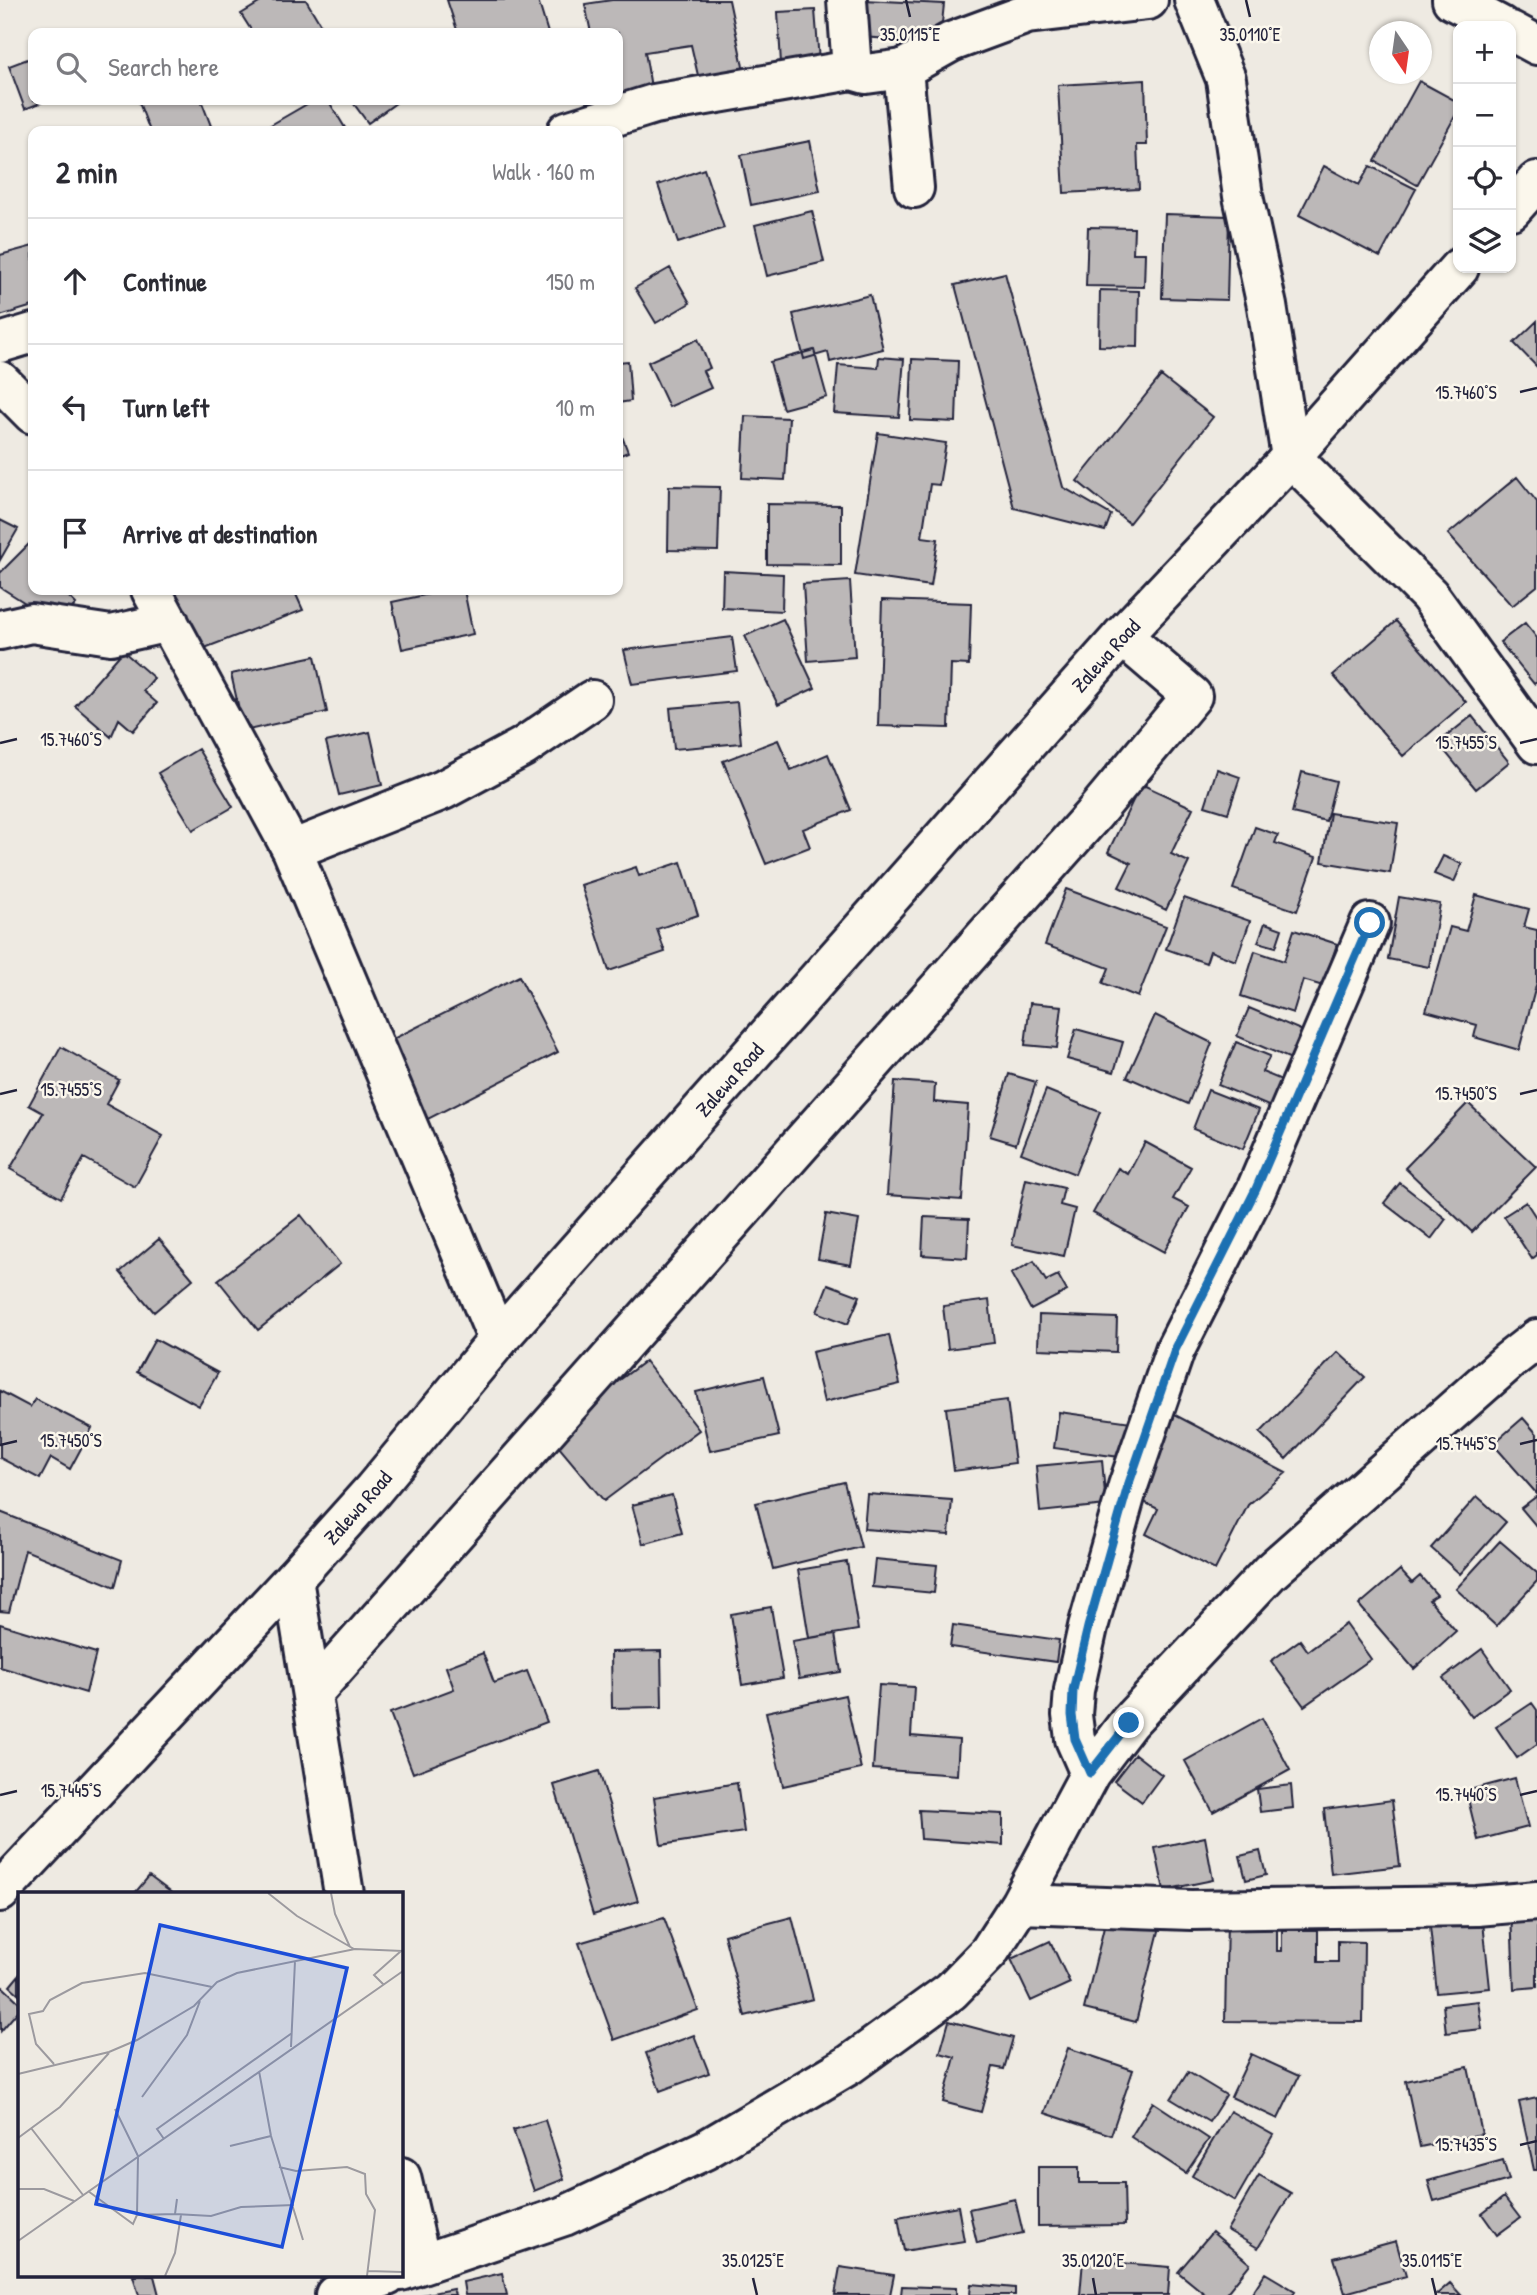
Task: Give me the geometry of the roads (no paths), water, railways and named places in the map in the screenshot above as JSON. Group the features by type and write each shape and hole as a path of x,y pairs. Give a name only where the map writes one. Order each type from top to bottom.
{"main road":[{"path":"847,0 852,70"},
{"path":"583,126 654,104 852,70 866,74 903,69 951,42 1027,14 1148,0"},
{"path":"1194,0 1226,79 1291,457 1429,595 1537,744"},
{"path":"1452,0 1492,21"},
{"path":"1516,34 1537,45"},
{"path":"903,69 914,188"},
{"path":"1516,204 1537,181"},
{"name":"Zalewa Road","path":"0,1892 373,1490 498,1340 1122,636 1291,457 1455,273"},
{"path":"0,343 28,335"},
{"path":"0,381 28,409"},
{"path":"0,630 31,622 111,635 160,606 292,850 498,1340"},
{"path":"312,1694 1093,815 1192,696 1122,636"},
{"path":"292,850 443,790 523,747 592,700"},
{"path":"1090,1773 1075,1739 1073,1690 1128,1486 1175,1350 1256,1189 1370,923"},
{"path":"402,2224 403,2270 564,2216 705,2150 849,2065 951,1991 989,1952 1020,1904 1090,1773 1129,1723 1270,1572 1537,1339"},
{"path":"293,1579 344,1892"},
{"path":"1020,1904 1191,1910 1477,1906 1537,1902"},
{"path":"335,2295 381,2278"}]}
